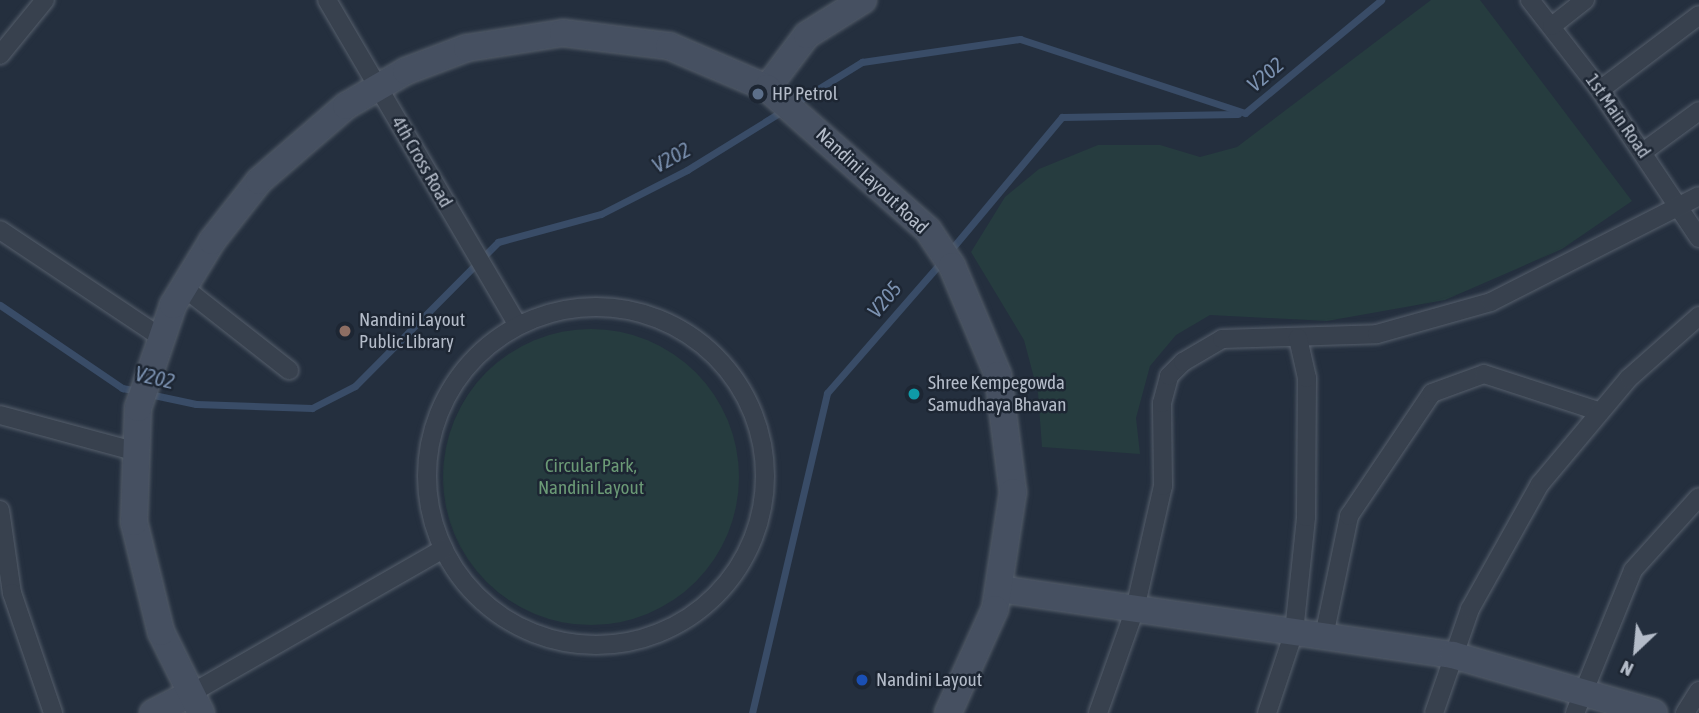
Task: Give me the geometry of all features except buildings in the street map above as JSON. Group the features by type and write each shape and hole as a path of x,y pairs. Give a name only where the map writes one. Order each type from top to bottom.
{"main road":[{"path":"773,92 807,36 863,0"},
{"name":"Nandini Layout Road","path":"196,703 161,632 143,572 134,450 138,408 145,375 159,336 183,288 259,181 315,130 378,86 467,48 563,33 669,46 773,92 928,230 952,266 986,337 1007,414 1013,492 1000,589 982,646 948,713"},
{"path":"1000,589 1453,655 1579,702 1654,713"},
{"path":"153,713 196,703"}],"street":[{"path":"0,55 45,0"},
{"name":"4th Cross Road","path":"327,0 518,325"},
{"name":"1st Main Road","path":"1530,0 1600,90 1699,238"},
{"path":"1552,26 1584,0"},
{"path":"1600,90 1699,15"},
{"path":"1643,152 1699,111"},
{"path":"1098,713 1135,609 1163,486 1162,403 1169,376 1222,339 1377,334 1491,302 1681,210 1699,197"},
{"path":"0,230 159,336"},
{"path":"183,288 289,370"},
{"path":"577,306 630,308 678,327 720,358 750,401 765,451 765,503 749,552 719,594 678,626 628,643 576,645 526,631 482,602 443,549 430,518 425,470 433,423 454,380 486,344 518,325 577,306"},
{"path":"1434,713 1453,655 1514,524 1598,411 1699,316"},
{"path":"1267,713 1294,632 1306,517 1307,378 1298,338"},
{"path":"1324,636 1349,516 1432,393 1484,374 1598,411"},
{"path":"0,416 134,450"},
{"path":"1579,702 1633,570 1699,497"},
{"path":"0,510 12,593 53,713"},
{"path":"196,703 443,549"},
{"path":"1685,713 1699,691"}],"green space":[{"path":"1431,0 1480,0 1632,201 1562,249 1445,300 1327,321 1210,315 1176,335 1150,366 1136,418 1140,454 1042,447 1038,393 1024,340 971,252 1005,197 1039,169 1098,145 1160,145 1200,157 1237,147"},
{"name":"Circular Park, Nandini Layout","path":"576,329 606,329 634,335 661,346 685,362 706,383 722,407 733,434 739,477 737,506 722,547 706,571 685,592 661,608 634,619 606,625 576,625 548,619 521,608 497,592 476,571 460,547 449,520 443,492 443,462 449,434 460,407 476,383 497,362 521,346 548,335"}],"waterway":[{"name":"V202","path":"149,394 196,404 312,408 355,386 498,242 601,214 687,170 862,62 1020,39 1245,113 1381,0"},
{"name":"V205","path":"949,252 1062,117 1238,114"},
{"name":"V205","path":"752,713 827,393 942,261"},
{"name":"V202","path":"0,305 122,388 138,391"}],"place":[{"name":"HP Petrol","path":"758,94"},
{"name":"Nandini Layout Public Library","path":"345,331"},
{"name":"Shree Kempegowda Samudhaya Bhavan","path":"914,394"},
{"name":"Nandini Layout","path":"862,680"}]}
